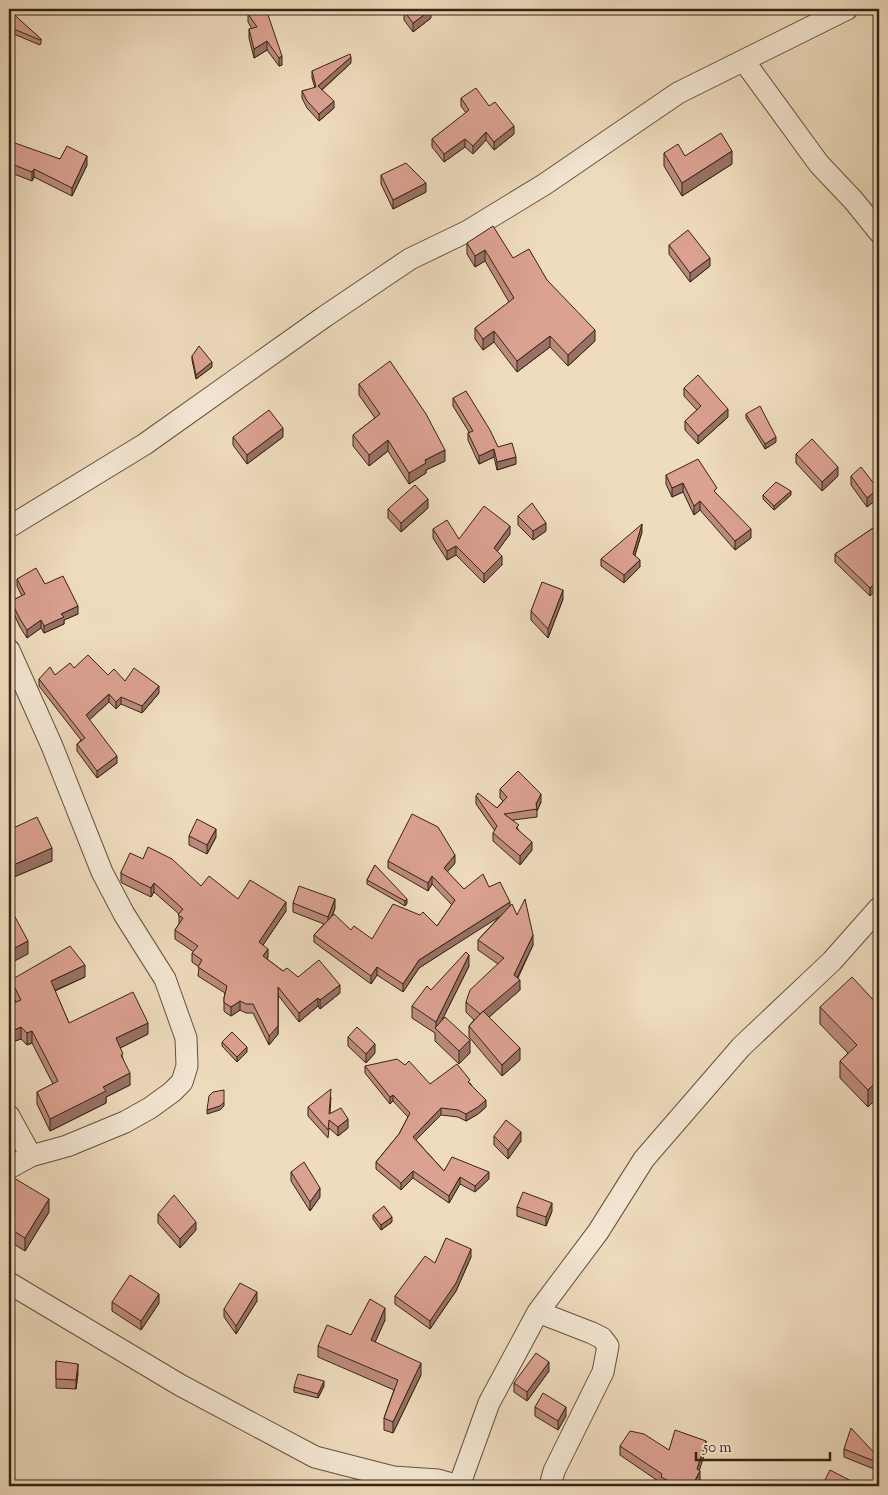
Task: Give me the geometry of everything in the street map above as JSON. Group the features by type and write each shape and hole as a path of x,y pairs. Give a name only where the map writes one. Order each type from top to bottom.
{"street":[{"path":"9,527 145,444 324,317 410,259 468,231 545,184 678,94 847,9"},
{"path":"744,61 819,164 854,201 879,232"},
{"path":"9,650 52,746 102,872 124,914 165,979 186,1038 187,1066 182,1082 150,1108 125,1122 68,1146 31,1156 9,1168"},
{"path":"9,1283 180,1385 315,1457 393,1477 438,1480 459,1486 489,1403 538,1312 598,1232 644,1159 741,1047 832,961 879,908"},
{"path":"9,1116 31,1156"},
{"path":"538,1312 592,1333 602,1338 608,1346 603,1372 554,1471 550,1486"}],"building":[{"path":"266,9 282,56 279,58 267,41 254,49 249,29 257,27 248,14"},
{"path":"408,9 431,10 413,23 404,11"},
{"path":"9,10 41,39 9,27"},
{"path":"350,54 351,57 318,86 334,101 319,114 307,101 302,91 316,87 312,71"},
{"path":"476,88 489,106 495,102 514,126 494,142 486,132 473,146 465,139 444,154 432,139 469,110 461,98"},
{"path":"721,133 732,151 682,183 664,153 678,144 685,156"},
{"path":"12,142 60,159 67,146 87,156 72,188 34,169 32,172 9,163 9,151"},
{"path":"406,163 426,183 393,200 381,175"},
{"path":"493,226 513,258 529,249 547,280 595,330 568,355 550,336 517,361 494,331 483,339 475,328 514,298 485,250 475,256 467,243"},
{"path":"688,230 710,258 690,273 669,245"},
{"path":"199,346 212,362 196,375 192,356"},
{"path":"390,361 426,414 445,450 425,460 426,463 409,473 388,440 369,455 353,435 380,414 359,384"},
{"path":"698,375 728,409 698,436 685,421 701,406 684,388"},
{"path":"466,391 498,447 512,443 516,457 497,462 494,449 479,456 468,433 473,431 453,398"},
{"path":"760,406 776,437 765,444 746,414"},
{"path":"269,410 283,428 247,455 233,437"},
{"path":"812,439 838,467 822,482 796,454"},
{"path":"698,459 717,488 714,491 751,529 735,541 700,501 694,506 683,483 672,488 666,475"},
{"path":"861,467 878,489 867,498 851,476"},
{"path":"776,482 791,491 774,506 763,495"},
{"path":"415,485 428,499 401,523 388,509"},
{"path":"532,503 546,523 533,531 518,516"},
{"path":"484,506 510,526 494,548 502,556 484,574 456,546 447,551 433,529 447,520 459,539"},
{"path":"642,524 633,554 640,560 624,575 601,559"},
{"path":"879,524 879,561 876,564 879,566 879,579 870,588 835,554"},
{"path":"36,568 45,584 63,576 78,606 61,614 64,617 44,626 41,620 27,630 11,601 25,594 17,579"},
{"path":"542,582 563,590 548,629 531,611"},
{"path":"88,655 108,675 114,669 125,681 134,668 159,686 142,706 121,697 116,702 109,694 86,715 117,756 97,771 77,744 85,738 39,679 50,667 55,675 70,663 74,668"},
{"path":"518,771 541,794 536,804 537,809 504,814 519,825 516,828 532,842 520,856 493,833 497,826 476,796 478,793 497,808 507,797 500,789"},
{"path":"412,814 438,827 455,855 444,868 464,889 483,874 489,887 500,882 510,902 419,960 403,984 377,967 371,976 314,935 334,914 351,930 354,926 372,939 393,904 420,915 423,912 437,926 455,900 432,876 428,883 388,861"},
{"path":"37,817 52,848 9,867 9,830"},
{"path":"197,819 216,829 207,845 189,836"},
{"path":"148,847 172,859 201,886 209,876 238,899 250,880 286,902 259,942 268,949 263,956 283,971 287,968 298,977 319,960 340,985 320,1000 318,998 299,1013 278,987 278,1026 269,1036 253,1004 246,1004 240,1001 231,1007 226,1004 224,998 227,986 198,967 202,960 192,953 198,946 175,930 183,918 178,915 183,909 154,883 151,888 122,874 121,872 130,853 143,859"},
{"path":"375,865 407,899 405,901 367,880"},
{"path":"299,886 335,899 328,917 293,903"},
{"path":"525,899 533,935 514,975 520,980 480,1014 466,1002 470,990 504,958 478,940 512,904 517,915"},
{"path":"14,915 28,941 9,951 9,917"},
{"path":"70,946 85,965 51,981 69,1023 133,992 148,1023 116,1038 123,1054 121,1055 130,1073 103,1087 106,1091 50,1119 37,1092 58,1081 32,1031 27,1033 21,1027 12,1031 9,1023 9,1005 21,1000 11,980"},
{"path":"466,952 469,955 436,1022 412,1006 427,986 431,990"},
{"path":"852,977 879,1006 879,1079 868,1090 840,1061 857,1045 820,1007"},
{"path":"483,1011 520,1048 502,1065 469,1026"},
{"path":"445,1017 470,1040 459,1051 435,1028"},
{"path":"357,1027 375,1044 366,1054 348,1037"},
{"path":"232,1032 247,1047 237,1057 222,1042"},
{"path":"397,1059 405,1065 409,1061 430,1084 457,1064 470,1080 468,1082 486,1100 466,1114 458,1110 441,1108 413,1137 444,1171 452,1157 489,1172 475,1186 460,1177 449,1196 413,1171 401,1183 376,1162 399,1134 410,1113 393,1095 390,1097 365,1066"},
{"path":"331,1089 329,1114 341,1108 348,1119 338,1127 329,1120 328,1130 308,1107"},
{"path":"224,1090 224,1102 220,1106 207,1110 209,1096 213,1092"},
{"path":"506,1120 521,1132 508,1150 494,1136"},
{"path":"304,1162 320,1188 310,1202 291,1172"},
{"path":"14,1178 49,1199 25,1238 9,1228 9,1187"},
{"path":"523,1192 552,1203 546,1217 517,1207"},
{"path":"174,1195 196,1222 180,1239 158,1214"},
{"path":"384,1206 392,1217 381,1225 373,1215"},
{"path":"446,1238 471,1249 456,1283 430,1321 395,1296 425,1256 435,1263"},
{"path":"130,1275 159,1294 141,1321 112,1302"},
{"path":"240,1283 257,1292 236,1326 224,1309"},
{"path":"370,1299 385,1308 371,1340 421,1363 393,1422 384,1418 398,1380 318,1346 327,1325 351,1335"},
{"path":"536,1353 549,1362 527,1392 514,1383"},
{"path":"56,1361 78,1364 76,1380 56,1379"},
{"path":"298,1374 324,1381 318,1394 294,1387"},
{"path":"543,1393 566,1407 558,1421 535,1407"},
{"path":"851,1428 879,1458 879,1463 844,1449"},
{"path":"675,1430 706,1441 697,1469 700,1471 692,1486 679,1486 661,1477 662,1474 620,1446 630,1431 644,1434 669,1450"},
{"path":"830,1470 859,1485 822,1486"},
{"path":"598,1481 605,1486 595,1486"}]}
